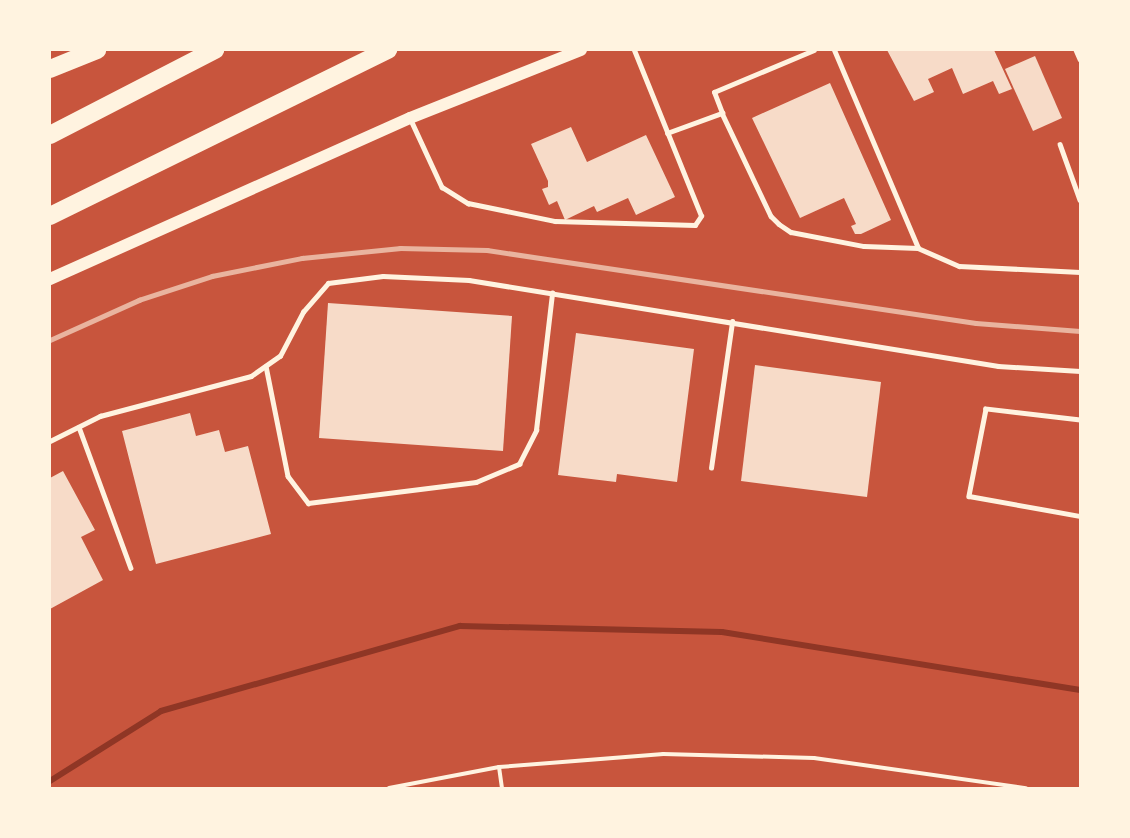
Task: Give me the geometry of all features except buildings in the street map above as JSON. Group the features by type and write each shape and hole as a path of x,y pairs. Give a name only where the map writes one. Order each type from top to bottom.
{"highway":[{"path":"50,69 97,50"},
{"path":"50,135 215,50"},
{"path":"50,216 388,50"}],"main road":[{"path":"50,279 410,118 581,50"}],"lane":[{"path":"410,118 442,187 468,203 555,220 695,225 701,216 633,50"},
{"path":"814,50 714,92 771,216 779,224 791,231 864,246 918,248 959,266 1080,272"},
{"path":"834,50 918,248"},
{"path":"1076,50 1080,59"},
{"path":"667,133 722,113"},
{"path":"1060,144 1080,200"},
{"path":"50,441 100,416 251,376 280,356 303,312 328,283 383,276 469,280 998,366 1080,371"},
{"path":"266,366 288,476 308,503 476,482 519,464 536,430 552,293"},
{"path":"711,468 732,322"},
{"path":"1080,420 986,409 969,496 1080,516"},
{"path":"79,427 131,568"}],"path":[{"path":"389,789 499,767 663,754 750,754 878,765 1026,789"},
{"path":"499,767 502,789"}],"waterway":[{"path":"50,781 161,711 460,626 722,632 1080,690"}],"railway":[{"path":"50,340 139,300 212,276 302,258 400,248 487,250 976,323 1080,331"}]}
